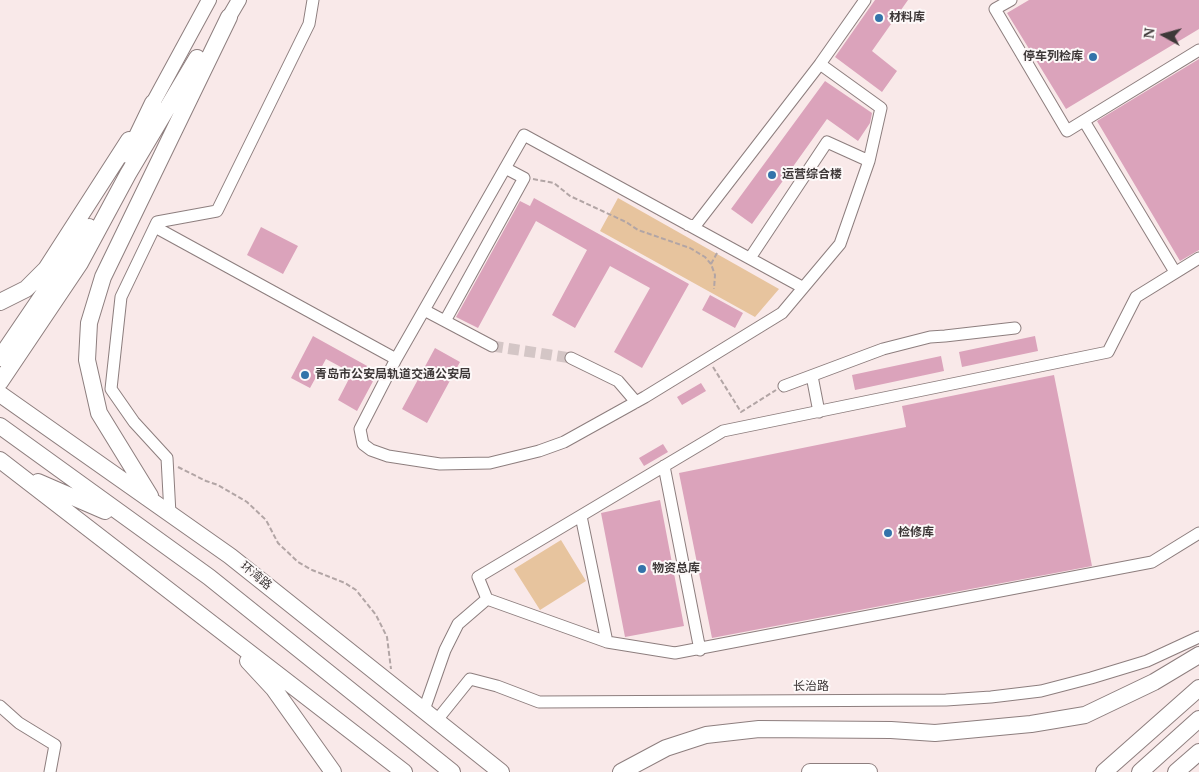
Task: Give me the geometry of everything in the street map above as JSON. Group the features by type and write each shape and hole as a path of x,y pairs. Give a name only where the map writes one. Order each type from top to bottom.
{"highway":[{"path":"154,502 99,413 87,360 88,323 103,277 229,17"},
{"path":"0,382 80,263 128,174 200,54 229,17"},
{"path":"0,302 26,289 46,269 153,103"},
{"path":"0,358 84,234 134,145 153,103"},
{"name":"环湾路","path":"0,394 230,556 497,768 510,772"},
{"path":"0,426 209,577 452,772"},
{"path":"0,460 404,772"},
{"path":"15,472 134,523"},
{"path":"216,626 274,690 333,772"},
{"path":"621,772 666,748 706,735 759,729 891,730 935,733 996,728 1085,715 1154,682 1199,655"},
{"path":"1104,772 1199,688"},
{"path":"1140,772 1199,719"},
{"path":"1176,772 1199,752"},
{"path":"810,772 869,772"}],"main road":[{"path":"153,103 200,0"},
{"path":"153,103 210,0"},
{"path":"229,17 237,0"}],"street":[{"path":"170,514 167,458 134,422 111,389 121,297 157,222 217,211 309,24 313,0"},
{"path":"688,225 695,226 820,64 865,0"},
{"path":"1010,0 995,9 1067,131 1199,50"},
{"path":"802,287 524,135 396,359 360,429 363,444 371,450 388,456 440,464 490,463 539,451 564,442 636,402 782,313 840,244 869,161 881,108 820,64"},
{"path":"1084,121 1175,272"},
{"path":"750,258 827,142 869,161"},
{"path":"445,321 524,178 505,168"},
{"path":"155,227 396,359"},
{"path":"1199,258 1136,297 1108,352 723,431 478,577 487,599 607,642 675,653 700,650 1152,562 1199,533"},
{"path":"424,310 492,346"},
{"path":"784,386 883,349 930,337 1015,328"},
{"path":"571,358 618,381 636,402"},
{"path":"812,376 819,412"},
{"path":"664,466 700,650"},
{"path":"581,516 607,642"},
{"path":"430,715 445,650 458,624 487,599"},
{"name":"长治路","path":"430,715 470,679 497,686 539,702 946,700 991,697 1040,691 1091,678 1147,661 1199,637"},
{"path":"0,706 19,723 55,744 50,772"}],"path":[{"path":"524,178 554,183 570,196 626,222 638,230 690,248 711,264 715,275 714,289"},
{"path":"711,264 722,243"},
{"path":"714,367 741,412 784,386"},
{"path":"167,458 180,468 206,481 218,484 247,502 266,520 278,543 298,562 312,570 345,583 356,590 376,615 387,637 393,686"}],"shaded area":[{"path":"618,198 779,289 755,317 600,231"},
{"path":"561,540 586,581 540,610 514,569"}],"building":[{"path":"875,0 908,0 872,51 897,71 882,92 835,57"},
{"name":"停车列检库","path":"1029,0 1199,0 1199,29 1066,109 1007,13"},
{"path":"1199,59 1199,250 1180,261 1097,121"},
{"name":"运营综合楼","path":"825,81 872,113 870,123 858,141 827,119 752,224 731,209"},
{"path":"534,198 689,284 642,368 614,352 650,288 610,266 575,328 552,315 587,250 536,221 478,328 456,317 520,201 530,206"},
{"path":"261,227 298,246 283,274 247,255"},
{"path":"710,295 743,313 735,328 702,310"},
{"name":"青岛市公安局轨道交通公安局","path":"313,336 378,372 357,411 338,400 352,373 326,359 310,388 291,378"},
{"path":"1035,336 1038,351 962,367 959,352"},
{"path":"435,348 460,362 427,423 402,409"},
{"path":"941,356 944,371 855,390 852,375"},
{"name":"检修库","path":"1054,375 1092,566 712,638 679,473 906,427 902,406"},
{"path":"701,383 706,391 682,405 677,397"},
{"path":"663,444 668,452 644,466 639,458"},
{"name":"物资总库","path":"660,500 684,626 625,637 601,513"}],"tunnel":[{"path":"492,346 571,358"}],"place":[{"name":"材料库","path":"879,18"},
{"name":"停车列检库","path":"1093,57"},
{"name":"运营综合楼","path":"772,175"},
{"name":"青岛市公安局轨道交通公安局","path":"305,375"},
{"name":"检修库","path":"888,533"},
{"name":"物资总库","path":"642,569"}]}
